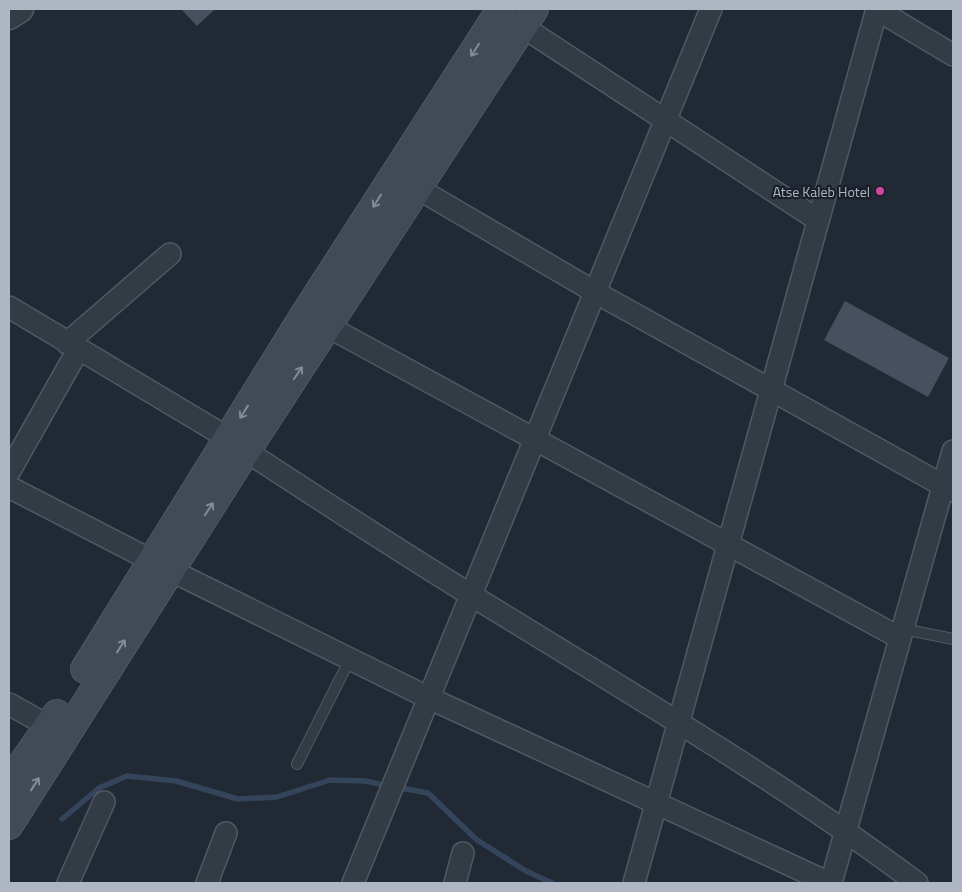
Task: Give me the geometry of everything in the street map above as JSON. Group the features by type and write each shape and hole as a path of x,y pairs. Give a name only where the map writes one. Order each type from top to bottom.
{"main road":[{"path":"9,825 57,731 237,444 305,314 500,11"},
{"path":"237,444 328,327 529,17"},
{"path":"9,780 57,731"}],"street":[{"path":"9,16 20,9"},
{"path":"353,883 711,9"},
{"path":"634,883 876,9 953,55"},
{"path":"500,11 529,17 665,120 818,220"},
{"path":"394,174 595,292 948,488"},
{"path":"9,472 73,347 170,254"},
{"path":"9,307 237,444 470,595 679,723 846,830 917,883"},
{"path":"305,314 728,545 902,633"},
{"path":"9,487 429,698 830,883 902,633 948,488 953,451"},
{"path":"9,704 57,731"},
{"path":"68,883 104,802"},
{"path":"207,883 226,833"},
{"path":"456,883 463,853"}],"lane":[{"path":"902,633 953,639"},
{"path":"297,764 350,659"}],"building":[{"path":"181,9 215,9 197,26"},
{"path":"845,301 949,358 928,397 824,340"}],"waterway":[{"path":"62,819 99,788 127,776 176,781 238,799 277,797 330,780 366,781 387,786"},
{"path":"396,787 428,793 477,840 526,871 552,883"}],"place":[{"name":"Atse Kaleb Hotel","path":"880,191"}]}
